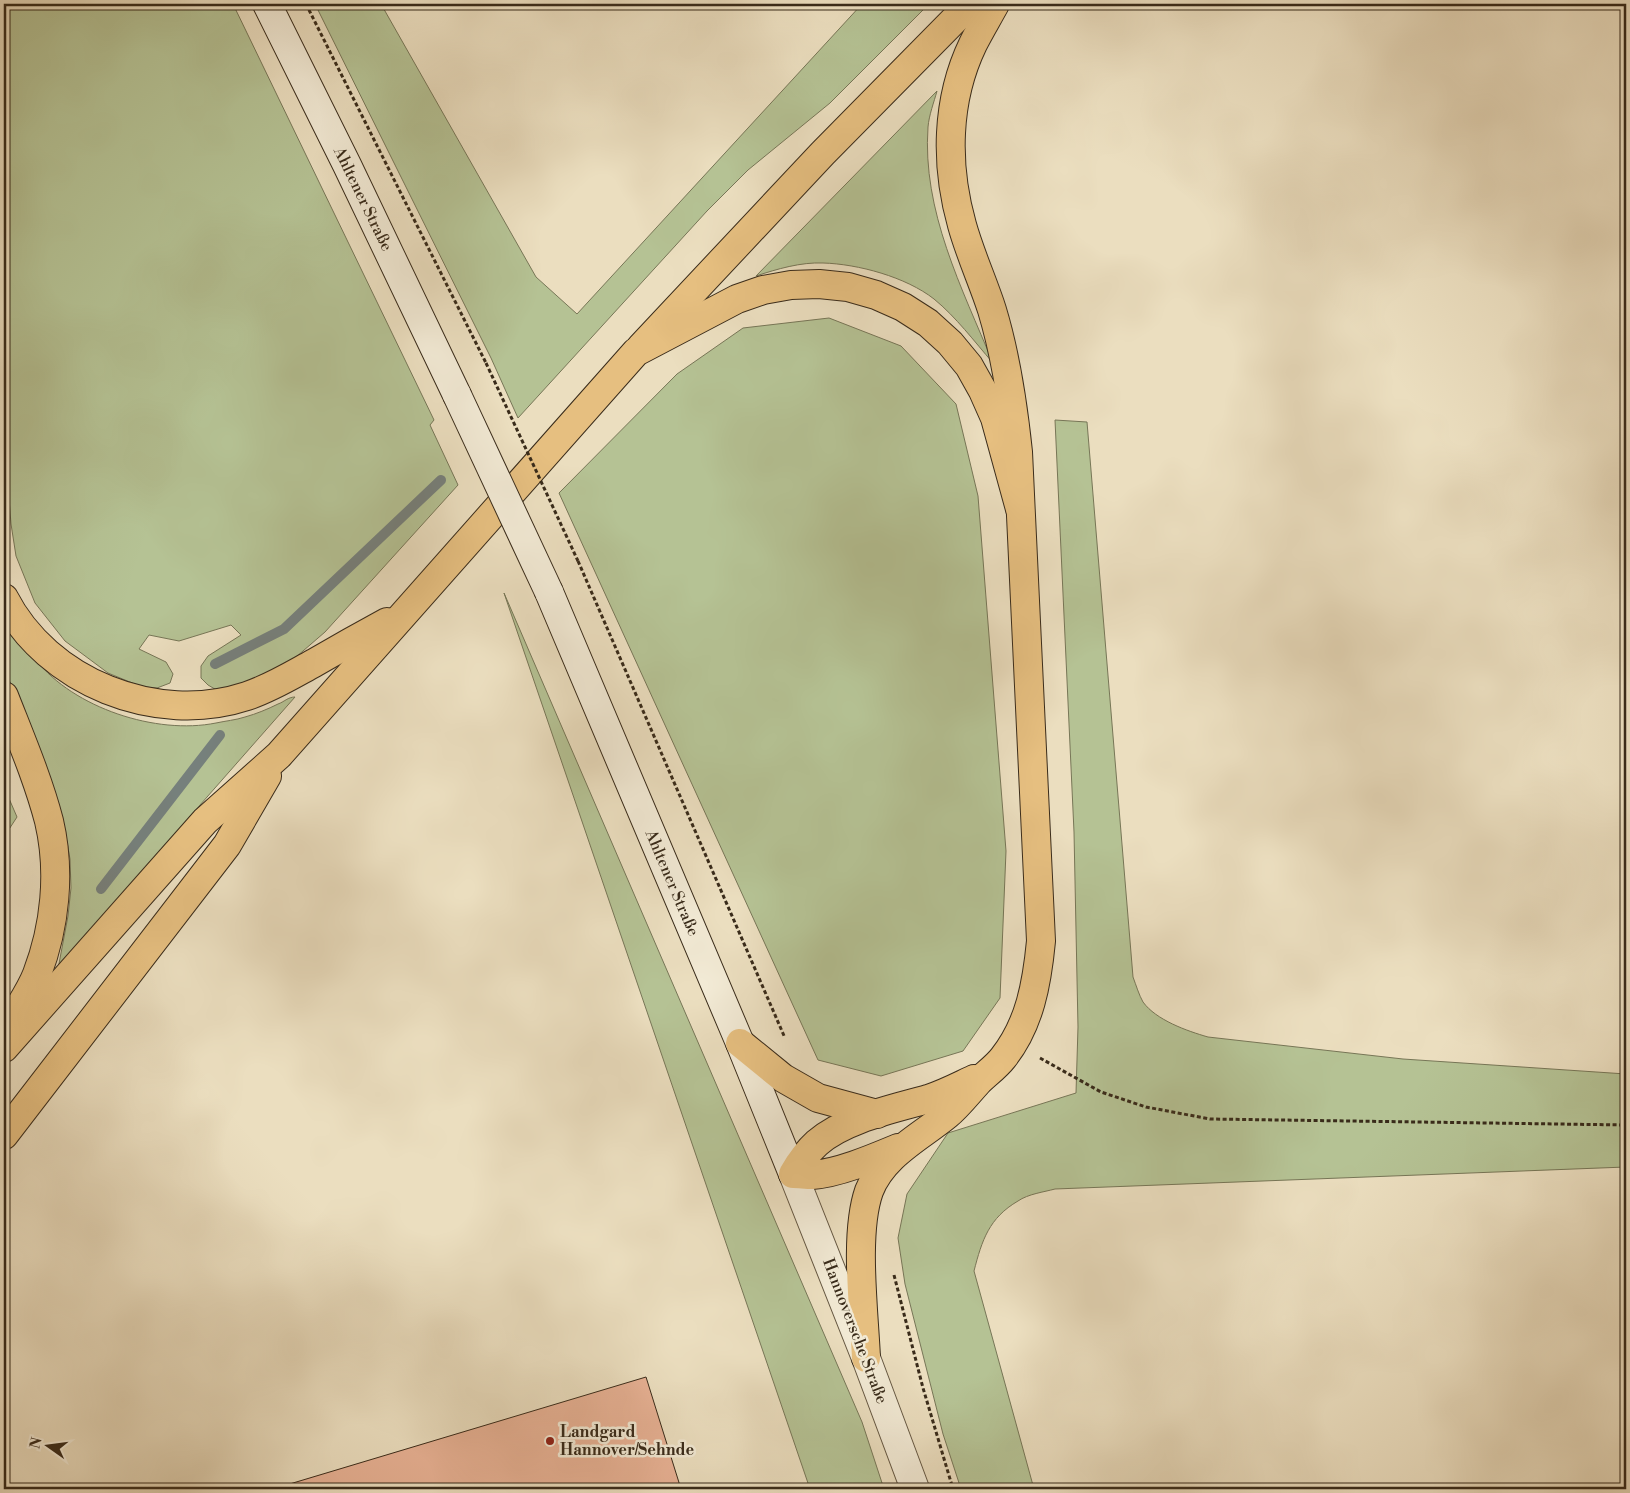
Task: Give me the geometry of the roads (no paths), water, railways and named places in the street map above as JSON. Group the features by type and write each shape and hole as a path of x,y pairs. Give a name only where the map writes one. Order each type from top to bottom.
{"main road":[{"name":"Ahltener Straße","path":"266,4 347,164 549,592 740,1043 793,1174"},
{"path":"4,1048 205,821 279,755 636,352 823,153 970,4"},
{"path":"866,1358 862,1267 864,1207 878,1172 906,1144 947,1115 1001,1060 1013,1043 1027,1014 1035,987 1041,941 1018,452 1013,406 1005,360 992,312 962,226 954,196 950,164 950,133 953,110 962,72 973,44 995,4"},
{"path":"636,352 737,299 763,290 791,285 819,284 848,287 876,295 903,307 928,323 950,343 969,366 984,391 995,418 1020,509"},
{"path":"4,598 25,630 45,651 68,669 93,684 120,695 182,706 214,703 245,697 275,685 405,611"},
{"path":"4,696 40,791 49,823 55,856 52,922 45,950 36,977 4,1035"},
{"path":"4,1135 227,845 279,755"},
{"path":"740,1043 783,1078 818,1098 876,1114"},
{"path":"906,1144 874,1158 834,1170 812,1175 793,1174 804,1156 817,1143 833,1132 876,1114 930,1098 986,1074"},
{"name":"Hannoversche Straße","path":"793,1174 866,1358 915,1489"}],"waterway":[{"path":"215,664 284,629 441,480"},
{"path":"101,889 220,735"}],"place":[{"name":"Landgard Hannover/Sehnde","path":"550,1441"}]}
